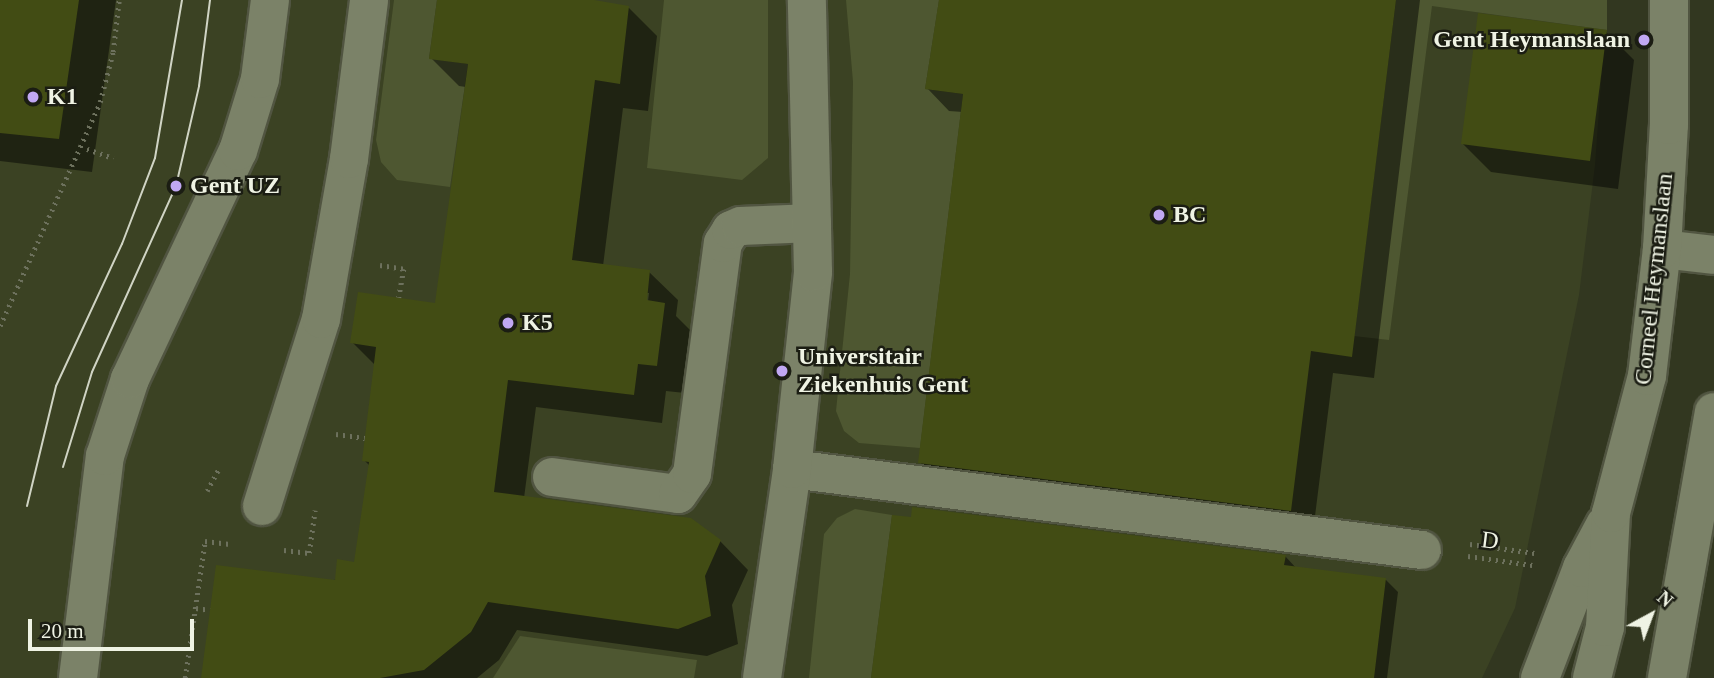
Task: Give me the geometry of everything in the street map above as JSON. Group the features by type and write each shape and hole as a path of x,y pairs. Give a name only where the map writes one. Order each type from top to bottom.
{"street":[{"path":"79,678 104,456 130,379 238,151 260,79 270,0"},
{"path":"262,506 321,319 349,159 369,0"},
{"path":"762,678 792,470 813,272 807,0"},
{"name":"Corneel Heymanslaan","path":"1592,678 1605,627 1611,513 1647,376 1662,248 1670,125 1669,0"},
{"path":"552,477 678,494 692,474 723,243 731,230 741,226 812,223"},
{"path":"1662,248 1714,255"},
{"path":"1667,678 1714,412"},
{"path":"792,470 1422,550"},
{"path":"1540,678 1582,568 1611,513"}],"path":[{"path":"0,326 100,102 113,52 120,0"},
{"path":"87,149 113,159"},
{"path":"1464,543 1543,554"},
{"name":"D","path":"1422,550 1540,566"},
{"path":"185,678 196,608 210,610"}],"shaded area":[{"name":"Universitair Ziekenhuis Gent","path":"0,0 1607,0 1595,165 1579,295 1515,608 1482,678 0,678"},
{"path":"394,0 437,0 429,58 468,64 450,187 397,180 381,162 376,140"},
{"path":"664,0 768,0 768,158 742,180 647,168"},
{"path":"846,0 939,0 925,89 963,94 920,448 859,443 844,431 836,411 850,274 853,82"},
{"path":"1396,0 1607,0 1607,30 1432,6 1389,340 1354,336"},
{"path":"855,509 892,515 871,678 809,678 824,534 837,518"},
{"path":"520,636 697,660 694,678 493,678"}],"building":[{"name":"K1","path":"0,0 79,0 59,139 0,133"},
{"name":"K5","path":"437,0 594,0 629,6 620,84 595,80 572,260 650,270 647,300 665,303 657,366 638,364 634,395 508,380 494,492 691,518 721,540 705,576 711,616 678,629 488,602 471,632 424,670 380,678 201,678 216,565 335,580 337,559 354,562 369,462 362,461 376,347 350,343 358,292 435,303 468,64 429,59"},
{"name":"BC","path":"939,0 1396,0 1352,357 1311,351 1291,511 918,463 963,94 925,89"},
{"path":"1478,13 1607,30 1590,161 1461,144"},
{"path":"912,507 1286,555 1284,565 1386,578 1374,678 871,678 892,515 911,517"}],"tram line":[{"path":"27,506 56,386 122,244 155,158 182,0"},
{"path":"63,467 92,372 176,186 199,86 210,0"}],"place":[{"name":"Gent Heymanslaan","path":"1644,40"},
{"name":"K1","path":"33,97"},
{"name":"Gent UZ","path":"176,186"},
{"name":"BC","path":"1159,215"},
{"name":"K5","path":"508,323"},
{"name":"Universitair Ziekenhuis Gent","path":"782,371"}]}
